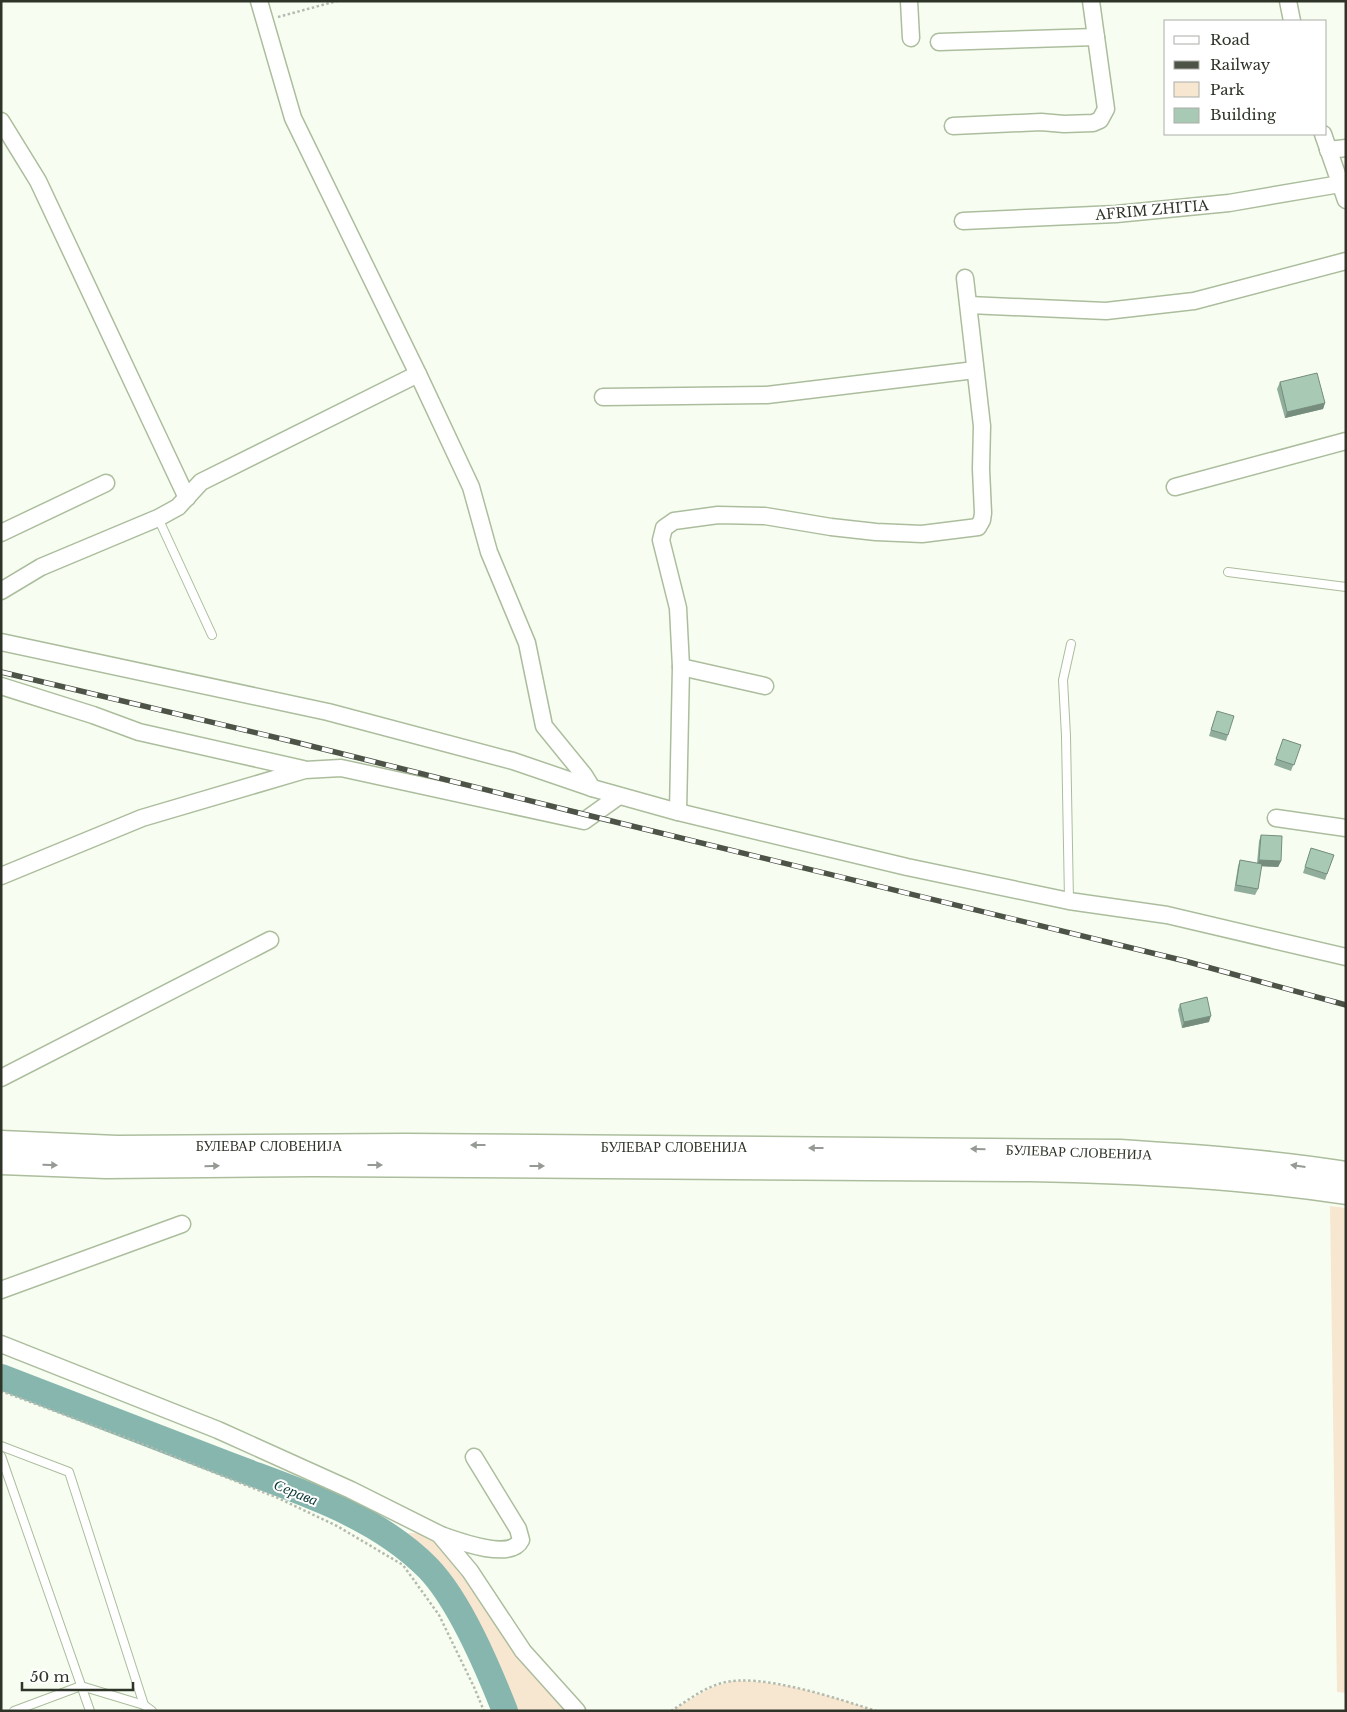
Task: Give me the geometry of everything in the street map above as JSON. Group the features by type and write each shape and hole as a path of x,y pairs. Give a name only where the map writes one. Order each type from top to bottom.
{"street":[{"path":"259,1 292,118 418,374 471,487 489,552 527,644 544,726 592,788"},
{"path":"909,1 911,38"},
{"path":"953,126 1041,122 1064,124 1093,123 1100,120 1106,109 1091,1"},
{"path":"1288,1 1292,20"},
{"path":"939,42 1096,37"},
{"path":"1,121 38,181 187,498"},
{"path":"1323,135 1344,193"},
{"path":"1328,150 1346,148"},
{"name":"AFRIM ZHITIA","path":"962,221 1116,214 1344,193"},
{"path":"969,305 1106,311 1194,301 1346,261"},
{"path":"678,812 681,667 678,608 661,540 664,528 674,521 718,516 765,516 840,528 922,534 978,527 983,513 981,469 983,440 965,278"},
{"path":"603,397 768,395 975,370"},
{"path":"1,590 42,568 158,518 178,507 201,482 418,374"},
{"path":"1175,487 1346,441"},
{"path":"1,533 106,483"},
{"path":"1,642 328,712 513,761 592,788 678,812 927,872 1069,901 1167,915 1346,956"},
{"path":"681,667 765,686"},
{"path":"1,686 93,715 139,732 305,770"},
{"path":"1,876 142,818 305,770 341,768 584,822 619,796"},
{"path":"1276,818 1346,828"},
{"path":"1,1078 270,940"},
{"name":"БУЛЕВАР СЛОВЕНИЈА","path":"1,1142 117,1146 416,1145 1120,1151 1235,1159 1296,1165 1346,1173"},
{"name":"БУЛЕВАР СЛОВЕНИЈА","path":"1,1163 106,1167 324,1165 1050,1170 1128,1172 1219,1178 1288,1184 1346,1193"},
{"path":"1,1290 182,1224"},
{"path":"1,1344 236,1438 351,1490 439,1534 479,1546 506,1550 514,1548 521,1540 518,1530 474,1458"},
{"path":"439,1534 470,1571 523,1652 577,1711"}],"lane":[{"path":"158,518 212,636"},
{"path":"1228,572 1346,587"},
{"path":"1069,901 1063,680 1070,644"},
{"path":"1,1446 69,1472 144,1705"},
{"path":"1,1456 90,1711"},
{"path":"14,1711 82,1686 144,1705 152,1711"}],"path":[{"path":"264,21 337,1"},
{"path":"1,1391 145,1445 278,1498 337,1526 403,1565 439,1615 484,1711"},
{"path":"671,1711 717,1684 743,1681 815,1692 876,1711"}],"green space":[{"path":"1330,1206 1346,1208 1346,1693 1337,1692"},
{"path":"382,1532 439,1534 577,1711 505,1711 473,1637 452,1601 429,1570 418,1559"},
{"path":"732,1681 751,1681 787,1686 876,1711 671,1711 710,1688"}],"building":[{"path":"1317,373 1325,403 1287,412 1280,382"},
{"path":"1217,711 1234,716 1228,735 1211,730"},
{"path":"1283,739 1301,745 1294,765 1276,759"},
{"path":"1261,835 1282,836 1281,861 1259,860"},
{"path":"1311,848 1334,855 1327,874 1305,867"},
{"path":"1240,860 1262,864 1258,889 1236,885"},
{"path":"1207,997 1211,1016 1184,1022 1180,1004"}],"waterway":[{"name":"Серава","path":"1,1377 305,1494 332,1505 383,1532 407,1549 428,1568 451,1598 482,1656 505,1711"}],"railway":[{"path":"1,672 299,743 1185,961 1346,1005"}]}
